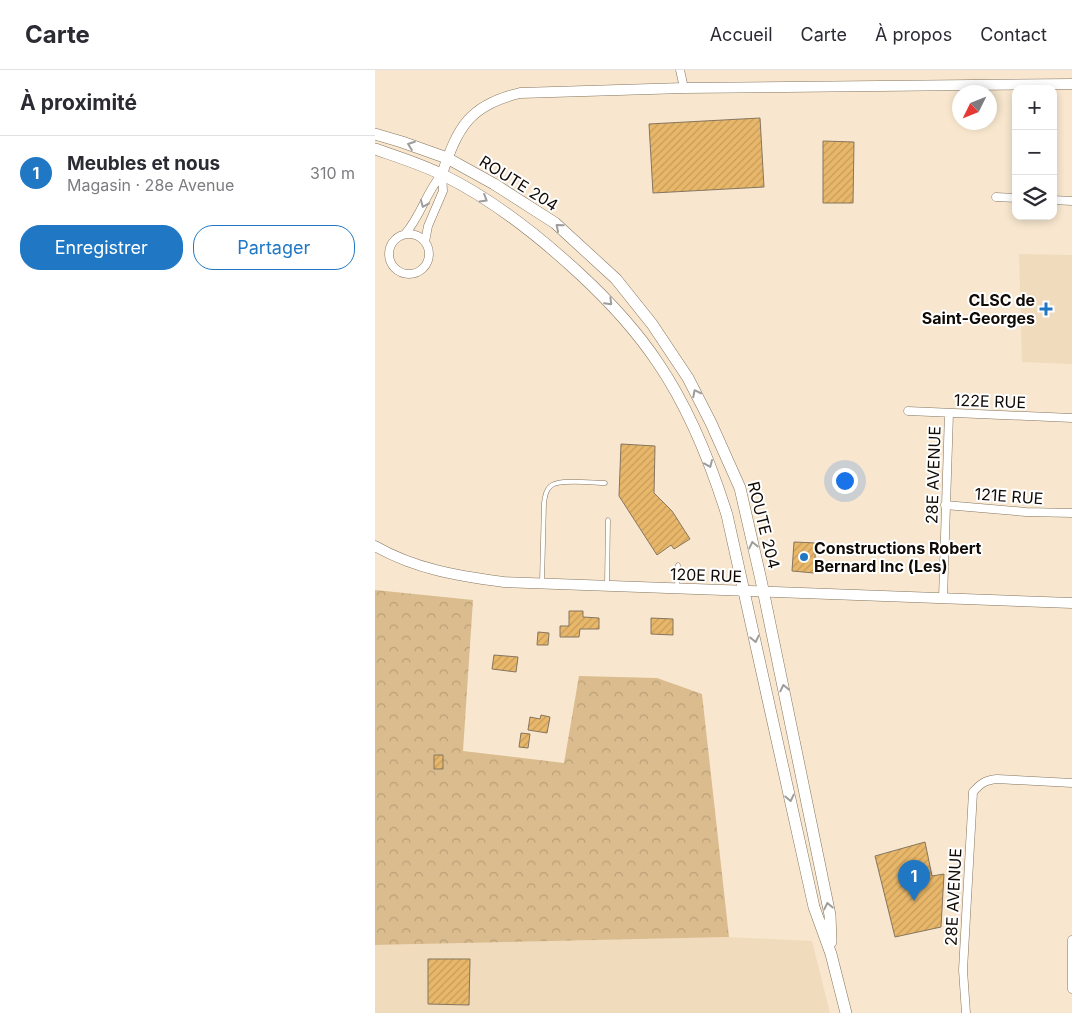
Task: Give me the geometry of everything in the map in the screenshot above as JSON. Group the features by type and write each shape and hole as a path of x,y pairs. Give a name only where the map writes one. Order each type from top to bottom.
{"main road":[{"name":"ROUTE 204","path":"375,134 447,158 494,184 555,224 616,279 652,324 689,378 739,488 763,592 830,915 831,954"},
{"name":"ROUTE 204","path":"375,150 442,174 508,214 546,242 629,322 659,364 679,400 697,435 716,480 727,515 814,907 831,954 846,1013"}],"street":[{"path":"680,70 684,88"},
{"path":"442,174 432,186 422,210 405,234 391,244 389,256 394,267 404,273 416,272 425,265 429,254 425,242 428,226 443,191 442,174 452,144 461,128 487,103 502,97 520,93 684,88 1072,84"},
{"path":"996,197 1012,198"},
{"path":"1057,200 1072,201"},
{"path":"405,234 417,235 425,242"},
{"name":"122E RUE","path":"908,411 1072,418"},
{"name":"28E AVENUE","path":"943,598 949,413"},
{"name":"121E RUE","path":"945,505 1026,512 1072,513"},
{"name":"120E RUE","path":"375,546 402,560 461,577 542,584 1072,603"},
{"name":"28E AVENUE","path":"965,1013 963,970 973,792 979,784 987,779 997,778 1072,784"},
{"path":"1072,940 1072,989"}],"lane":[{"path":"542,584 545,494 550,487 560,483 605,483"},
{"path":"607,586 608,520"},
{"path":"677,589 678,565"}],"shaded area":[{"name":"CLSC de Saint-Georges","path":"1019,254 1072,255 1072,364 1022,362"},
{"path":"729,937 812,941 830,1013 375,1013 375,945"}],"green space":[{"path":"375,590 473,600 463,751 564,763 579,676 657,678 702,694 729,937 375,945"}],"building":[{"path":"760,118 764,187 653,193 649,124"},
{"path":"823,141 854,142 853,203 823,203"},
{"path":"621,444 655,446 654,493 672,511 690,539 674,549 671,545 657,555 619,496"},
{"name":"Constructions Robert Bernard Inc (Les)","path":"794,542 816,543 814,573 792,571"},
{"path":"569,611 583,611 583,617 599,618 599,629 580,629 579,637 560,637 560,626 569,626"},
{"path":"651,618 673,619 673,635 651,634"},
{"path":"538,632 549,633 548,645 537,645"},
{"path":"494,655 518,657 516,672 492,669"},
{"path":"541,715 550,717 547,733 528,730 530,717 540,719"},
{"path":"521,733 530,734 528,748 519,747"},
{"path":"434,755 443,755 443,769 434,769"},
{"path":"925,842 932,876 944,874 941,927 895,937 875,856"},
{"path":"428,959 470,959 469,1005 428,1004"}],"place":[{"name":"CLSC de Saint-Georges","path":"1046,309"},
{"name":"Constructions Robert Bernard Inc (Les)","path":"804,557"},
{"name":"Meubles et nous","path":"914,901"}]}
